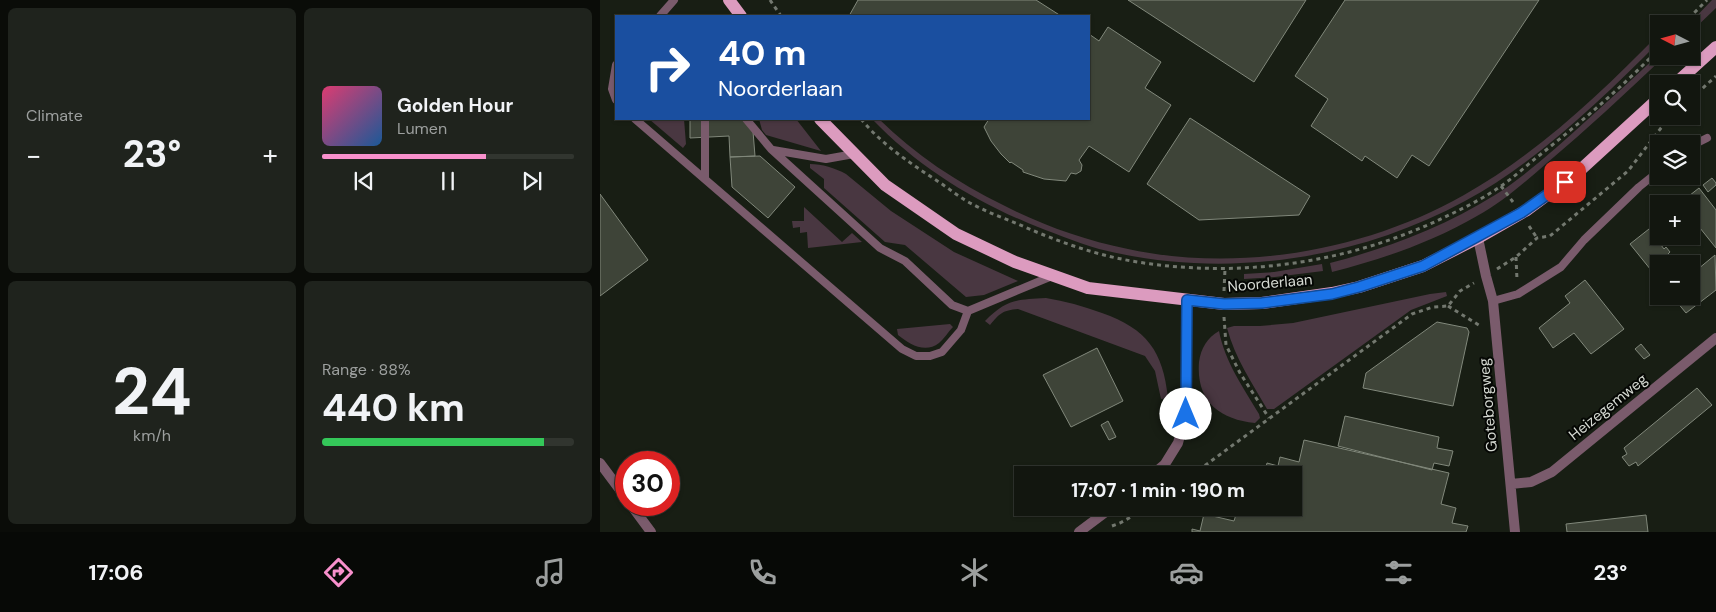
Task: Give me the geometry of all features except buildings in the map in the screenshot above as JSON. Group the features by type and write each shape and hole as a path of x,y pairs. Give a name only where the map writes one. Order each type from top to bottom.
{"main road":[{"path":"1685,75 1716,48"},
{"name":"Noorderlaan","path":"821,120 885,185 956,234 1016,262 1088,288 1224,304 1262,303 1332,294 1423,266 1527,210 1578,173 1650,106"}],"street":[{"name":"Goteborgweg","path":"1478,238 1493,301 1515,532"},
{"path":"1163,466 1178,443 1186,414 1187,300"},
{"name":"Heizegemweg","path":"1511,484 1532,482 1552,472 1716,338"},
{"path":"600,463 615,483"},
{"path":"639,516 651,532"},
{"path":"1079,532 1100,516"}],"lane":[{"path":"661,15 674,0"},
{"path":"615,71 612,89 615,97"},
{"path":"636,120 902,349 916,356 930,356 942,352 961,330 968,311"},
{"path":"705,120 705,179"},
{"path":"747,120 771,149 880,248 905,261 952,305 968,311 1053,275"},
{"path":"1700,142 1707,138"},
{"path":"771,149 826,158 854,154"},
{"path":"1493,301 1518,294 1561,266 1584,240 1650,178"}],"path":[{"path":"770,0 781,15"},
{"path":"1692,15 1707,0"},
{"path":"862,120 872,133 909,163 971,204 1050,238 1114,257 1144,263 1244,269 1291,264 1350,252 1417,230 1468,206 1501,186 1558,141 1650,58"},
{"path":"1700,91 1716,76"},
{"path":"1448,306 1460,291 1516,256 1537,238 1550,236 1628,171 1664,125"},
{"path":"1225,269 1224,329 1226,345 1240,373 1269,418"},
{"path":"1204,466 1412,314 1433,307 1448,306 1497,338"}],"shaded area":[{"path":"1712,0 1716,0 1716,8 1700,23 1700,15 1698,15"},
{"path":"1650,43 1650,51 1567,129 1518,168 1465,201 1422,222 1378,238 1333,251 1286,259 1240,263 1192,263 1145,258 1099,249 1028,223 985,203 944,179 906,151 873,120 880,120 922,156 970,187 1048,225 1095,241 1128,249 1170,256 1213,259 1257,257 1300,252 1343,243 1385,230 1426,214 1491,179 1542,142 1591,100"},
{"path":"1650,62 1650,65 1655,65 1577,137 1522,184 1487,210 1425,242 1332,272 1330,263 1373,251 1436,227 1495,195 1553,150"},
{"path":"650,120 684,120 686,144 683,148"},
{"path":"759,120 797,120 821,151 766,135 762,130"},
{"path":"810,164 828,167 846,174 891,211 954,252 1018,281 984,295 966,297 905,245 885,242 824,188 824,179 810,168"},
{"path":"804,207 842,242 852,233 862,242 808,248 807,232 800,233 800,227 793,228 792,221 804,221"},
{"path":"1322,264 1323,271 1244,279 1244,274 1274,272"},
{"path":"1446,292 1447,296 1411,310 1274,409 1267,409 1250,380 1239,360 1227,328 1293,323"},
{"path":"1046,298 1102,313 1131,326 1150,344 1157,355 1166,382 1168,398 1161,399 1155,371 1145,356 1018,309 1002,313 990,325 985,321 999,308 1012,302"},
{"path":"950,324 953,327 943,340 928,348 907,342 898,335 897,329"},
{"path":"1219,331 1230,364 1259,414 1260,418 1255,423 1231,417 1212,406 1201,387 1199,362 1201,352 1208,340"}],"route":[{"path":"1186,414 1187,300 1224,304 1262,303 1332,294 1359,287 1423,266 1478,238 1527,210 1565,182"}]}
